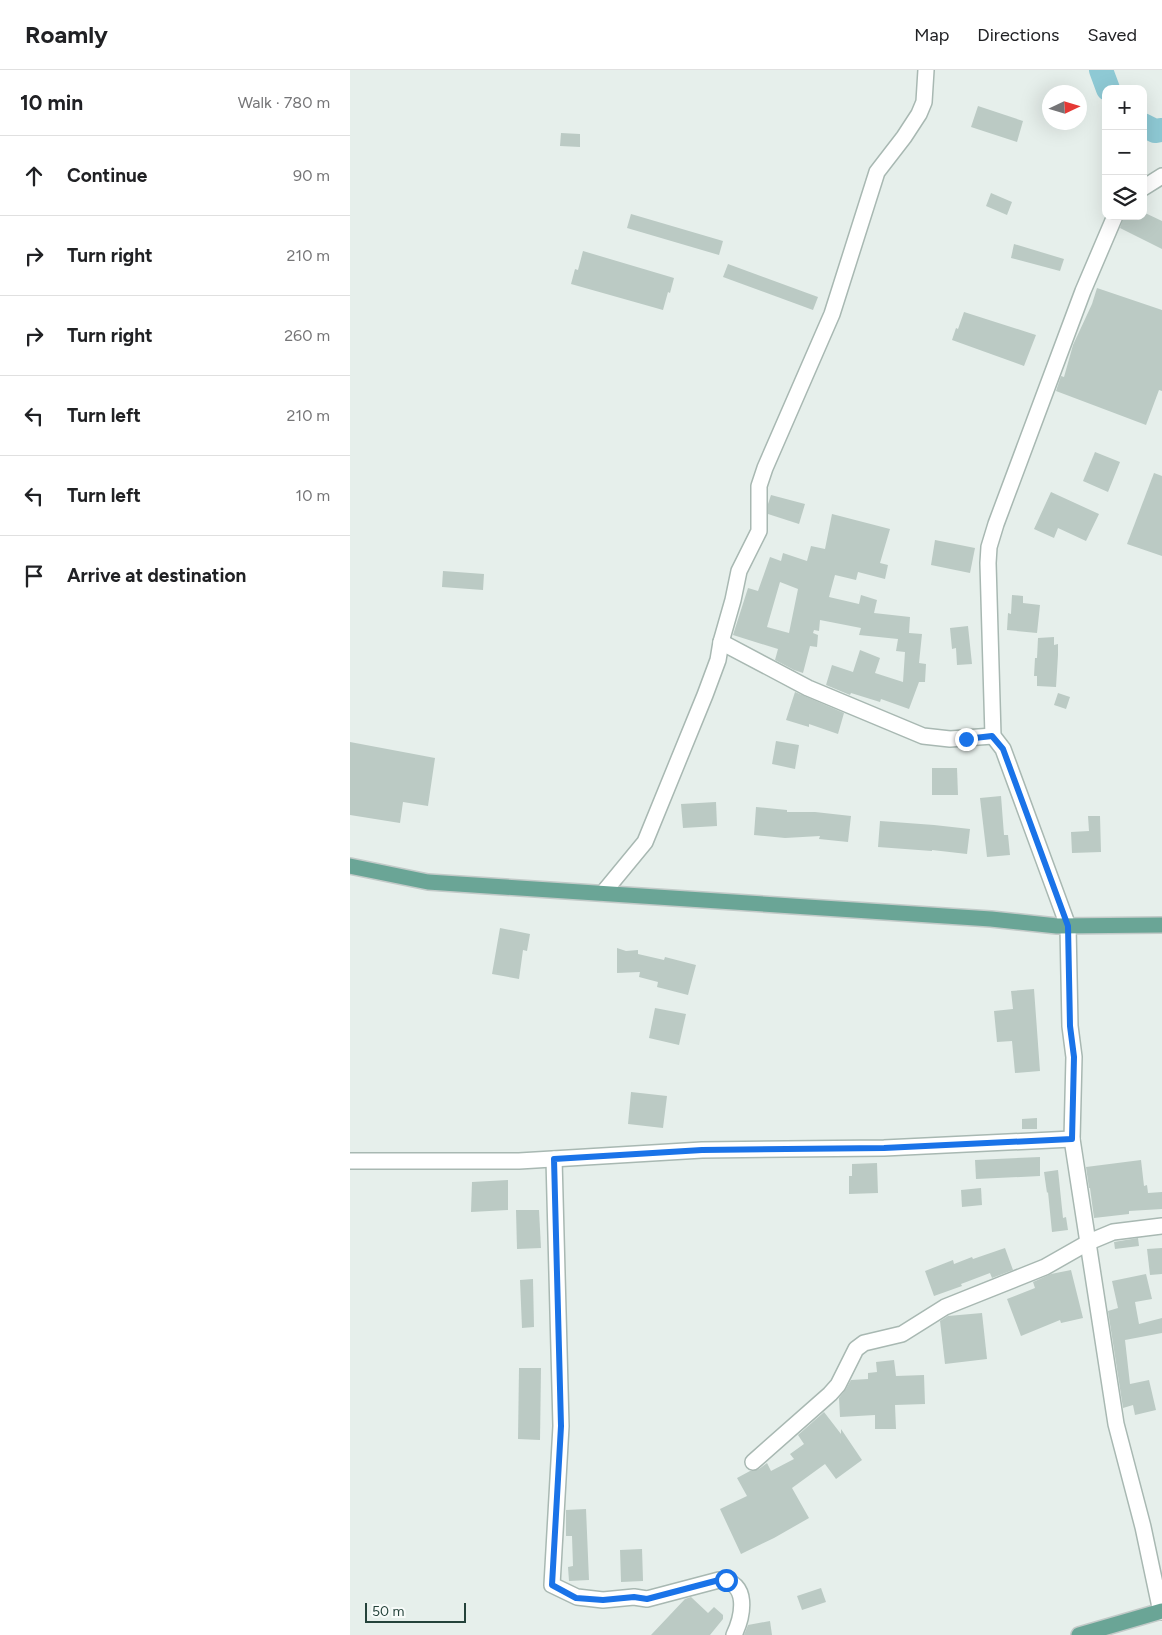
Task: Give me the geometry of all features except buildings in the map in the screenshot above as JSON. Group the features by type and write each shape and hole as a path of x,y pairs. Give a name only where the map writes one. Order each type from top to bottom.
{"main road":[{"path":"352,867 428,882 991,918 1068,926 1162,925"},
{"path":"1079,1635 1161,1612"}],"street":[{"path":"603,893 650,832 718,660 720,642 733,600 739,571 759,531 759,486 765,468 832,314 877,172 904,137 922,108 926,70"},
{"path":"1147,185 1162,176"},
{"path":"1113,220 1083,291 989,547 992,736 1003,749 1068,926 1070,1026 1074,1057 1072,1139 1116,1424 1143,1526 1161,1612"},
{"path":"720,642 808,688 922,736 950,739 992,736"},
{"path":"350,1161 520,1161 702,1150 884,1148 1072,1139"},
{"path":"554,1159 561,1426 552,1585 576,1598 603,1600 634,1597 647,1599 719,1580 726,1580 732,1582 736,1587 742,1604 742,1614 734,1635"},
{"path":"753,1462 830,1394 838,1385 856,1349 864,1343 902,1334 945,1307 1045,1267 1089,1242 1113,1232 1162,1226"}],"waterway":[{"path":"1101,70 1107,85"},
{"path":"1147,127 1155,131 1162,130"}],"route":[{"path":"726,1580 719,1580 647,1599 634,1597 603,1600 576,1598 552,1585 561,1426 554,1159 702,1150 826,1150 1072,1139 1074,1057 1070,1026 1068,926 1003,749 992,736 966,739"}]}
